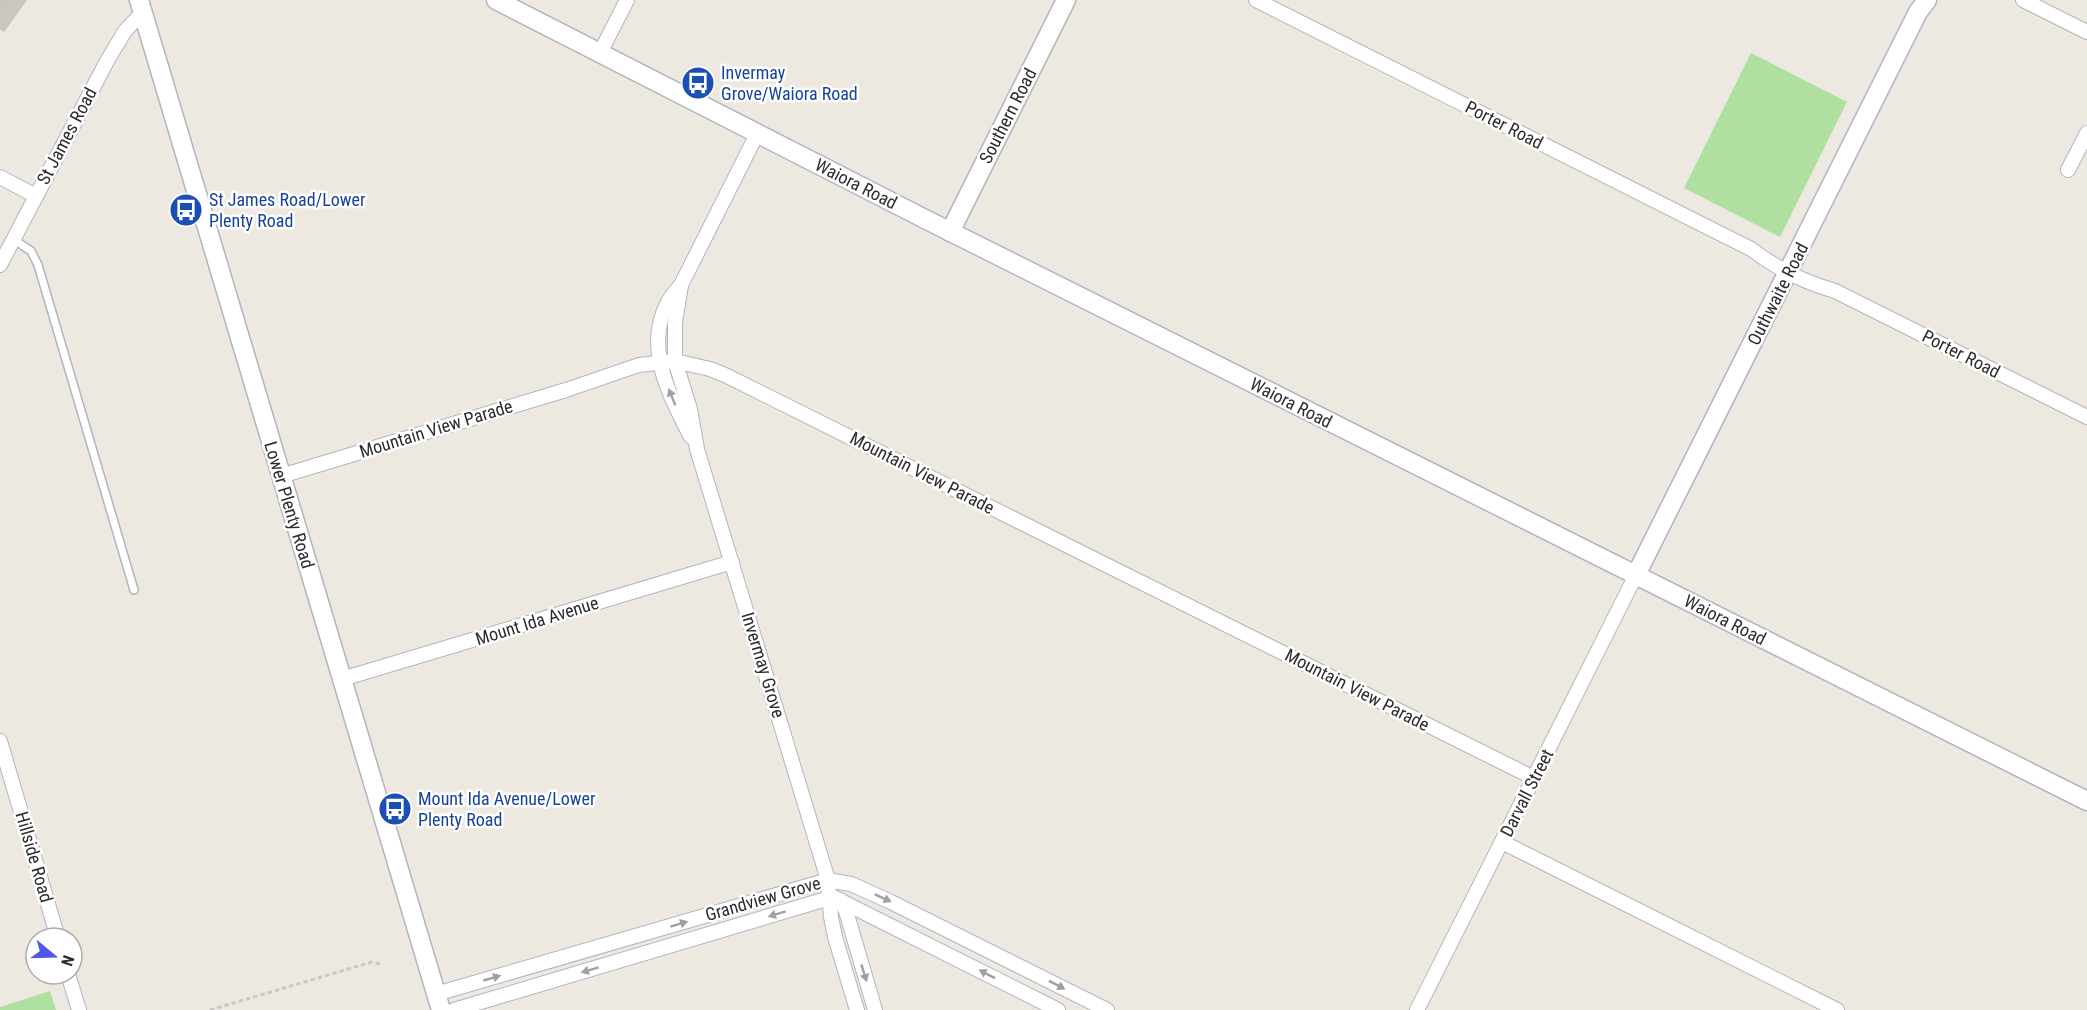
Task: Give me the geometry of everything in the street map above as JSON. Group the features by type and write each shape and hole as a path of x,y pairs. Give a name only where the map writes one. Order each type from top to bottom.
{"main road":[{"name":"Waiora Road","path":"496,0 950,232 2087,801"},
{"name":"Southern Road","path":"950,232 1066,0"},
{"name":"Outhwaite Road","path":"1636,575 1922,4"},
{"name":"Lower Plenty Road","path":"141,6 438,1002"}],"street":[{"path":"600,53 627,0"},
{"name":"Porter Road","path":"1256,0 1751,249 1769,262 1791,269 1808,283 1835,291 2087,417"},
{"path":"2023,0 2087,32"},
{"name":"St James Road","path":"0,265 107,61 141,6"},
{"path":"2068,170 2087,133"},
{"name":"Invermay Grove","path":"698,449 673,399 659,362 658,333 668,302 681,285 757,134"},
{"path":"0,177 36,196"},
{"name":"Invermay Grove","path":"681,285 675,324 675,361 690,409 698,449 834,899 835,937 857,1010"},
{"name":"Mountain View Parade","path":"281,476 566,390 639,365 675,361 701,366 725,375 1534,778"},
{"name":"Mount Ida Avenue","path":"342,679 732,562"},
{"name":"Darvall Street","path":"1418,1010 1636,575"},
{"name":"Hillside Road","path":"0,741 54,926"},
{"path":"1502,842 1837,1010"},
{"name":"Grandview Grove","path":"438,1002 828,880 851,884 891,902 1107,1010"},
{"name":"Invermay Grove","path":"834,899 846,911 875,1010"},
{"name":"Grandview Grove","path":"454,1010 834,899 1059,1010"},
{"path":"72,986 79,1010"}],"lane":[{"path":"13,240 30,250 38,265 134,590"}],"path":[{"path":"210,1010 372,962 380,964"}],"green space":[{"path":"1751,53 1847,102 1780,237 1684,188"},
{"path":"50,991 56,1010 0,1010 0,1007"}],"building":[{"path":"0,0 26,0 4,31 0,28"}],"place":[{"name":"Invermay Grove/Waiora Road","path":"698,83"},
{"name":"St James Road/Lower Plenty Road","path":"186,210"},
{"name":"Mount Ida Avenue/Lower Plenty Road","path":"395,809"}]}
